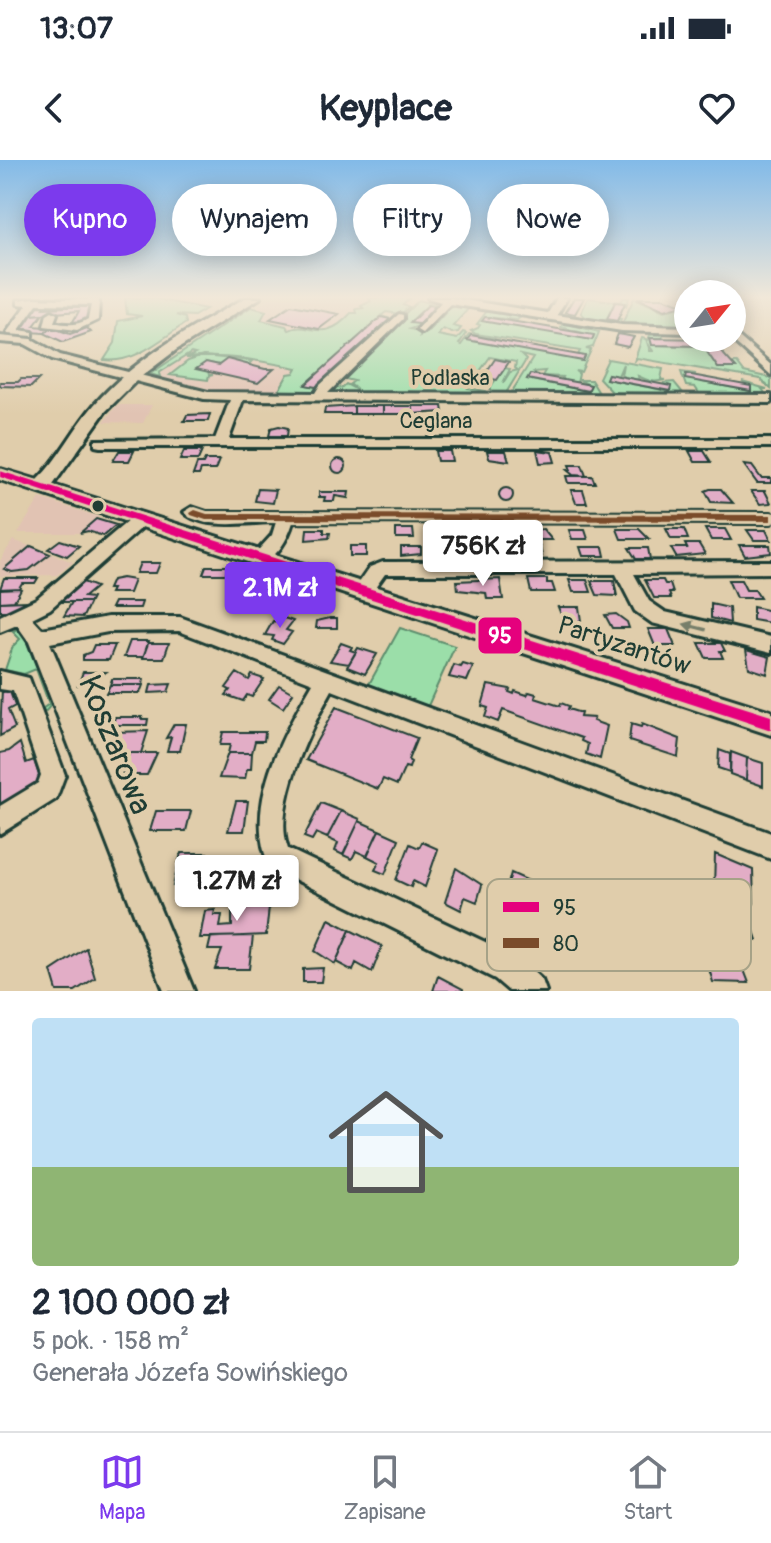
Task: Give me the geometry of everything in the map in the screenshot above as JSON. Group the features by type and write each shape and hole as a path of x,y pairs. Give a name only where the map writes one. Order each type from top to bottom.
{"main road":[{"path":"40,487 56,472 98,410 131,377 194,337"},
{"name":"Partyzantów","path":"0,474 771,723"}],"street":[{"path":"0,339 33,343 46,338 39,337"},
{"path":"319,397 324,388 378,337"},
{"name":"Podlaska","path":"33,343 56,357 202,395 771,399"},
{"path":"746,347 771,371"},
{"path":"220,443 238,397"},
{"name":"Ceglana","path":"100,443 771,443"},
{"path":"192,512 206,517 771,518"},
{"path":"260,558 280,537 286,517"},
{"path":"10,620 43,604 141,519"},
{"path":"363,590 376,571 383,568 771,567"},
{"path":"622,568 642,606 659,618 771,645"},
{"name":"Koszarowa","path":"10,620 38,638 64,711 179,991"},
{"path":"38,638 61,631 137,623 180,624 771,846"},
{"path":"0,680 21,684 53,775 52,782 36,801 0,821"},
{"path":"326,681 294,736 283,764 270,837 279,858 487,959"},
{"path":"37,725 64,711"},
{"path":"509,971 531,991"}],"shaded area":[{"path":"187,348 297,368 294,373 288,374 278,391 213,390 152,372"},
{"path":"117,405 152,405 143,423 104,422"},
{"path":"40,498 99,517 80,533 18,533"},
{"path":"13,540 73,562 57,575 0,576 0,561"}],"green space":[{"path":"116,337 166,337 137,354 104,360"},
{"path":"206,337 359,337 306,385 315,387 324,384 319,392 278,392 288,374 294,373 297,368 242,358 186,358 195,354 191,353 159,373 160,377 150,374"},
{"path":"386,337 464,337 461,345 467,337 481,337 583,360 585,356 578,355 580,351 493,337 577,337 592,340 597,337 593,347 586,349 591,350 581,372 575,371 579,374 577,383 561,380 563,377 542,376 545,371 534,372 538,375 530,374 527,379 588,391 590,385 579,380 591,380 599,393 511,393 533,358 521,355 526,360 506,393 491,393 491,386 505,368 510,369 503,383 510,372 518,370 515,368 516,362 490,357 468,388 486,391 486,394 324,392 333,383 340,383 337,387 342,388 346,384 357,390 350,384 354,381 341,378"},
{"path":"649,337 663,337 651,338 652,345 674,345 674,352 707,352 718,368 735,368 732,363 737,363 744,372 771,378 771,389 760,379 637,358 634,362 642,338 647,342"},
{"path":"203,356 252,361 247,366 228,359 219,365 206,362 209,375 213,375 208,380 170,375 188,361"},
{"path":"608,359 663,369 661,379 665,380 621,376 623,364 618,376 608,374 606,379 669,391 671,386 663,383 674,382 683,393 613,393 599,378"},
{"path":"681,372 696,374 686,374 686,379 751,391 751,386 742,382 767,389 762,389 766,394 699,393 695,387 686,386"},
{"path":"21,628 52,704 45,712 39,711 49,704 36,669 24,674 5,670 13,646 20,639 12,631"},
{"path":"400,628 455,646 427,708 368,686"}],"building":[{"path":"52,337 78,337 63,342"},
{"path":"359,337 371,337 316,387 305,385"},
{"path":"470,337 481,337 585,356 583,361 467,340"},
{"path":"617,337 634,337 628,347 614,344"},
{"path":"650,338 674,338 674,345 652,345"},
{"path":"707,352 722,352 736,368 718,368"},
{"path":"227,359 274,369 258,383 196,369 206,362 219,365"},
{"path":"495,359 509,362 497,380 483,377"},
{"path":"530,374 591,385 588,391 527,379"},
{"path":"608,374 671,386 670,391 606,379"},
{"path":"686,374 751,386 751,391 685,379"},
{"path":"21,379 39,379 31,387 0,386 0,382 18,382"},
{"path":"354,406 383,406 383,414 354,414"},
{"path":"354,406 354,414 324,414 325,408"},
{"path":"383,406 413,406 413,414 383,414"},
{"path":"413,406 442,406 443,412 413,414"},
{"path":"210,414 208,421 184,421 187,415"},
{"path":"271,428 288,428 287,436 269,436"},
{"path":"537,450 552,452 555,462 540,463"},
{"path":"119,451 134,451 129,461 113,461"},
{"path":"184,451 202,451 198,460 180,460"},
{"path":"435,451 450,451 452,461 437,461"},
{"path":"487,451 506,451 509,461 489,458"},
{"path":"689,451 704,451 711,462 695,462"},
{"path":"339,459 346,466 339,473 332,466"},
{"path":"205,460 219,460 215,470 201,470 199,475 193,475 197,464 203,464"},
{"path":"569,465 582,465 586,476 573,475 567,470 571,470"},
{"path":"744,465 752,466 761,478 771,478 771,483 757,483"},
{"path":"566,476 592,476 595,483 568,483"},
{"path":"506,488 513,495 506,502 499,495"},
{"path":"258,489 276,490 273,503 255,501"},
{"path":"721,489 733,503 711,502 705,491"},
{"path":"571,490 583,490 587,503 576,503"},
{"path":"751,491 765,491 771,503 760,504"},
{"path":"319,492 349,492 348,498 335,496 334,501 324,501 325,497 319,497"},
{"path":"96,519 116,525 103,536 88,531 80,533"},
{"path":"307,529 324,529 324,533 330,533 329,538 306,540"},
{"path":"396,529 413,529 414,538 396,538"},
{"path":"430,529 445,529 447,539 431,539"},
{"path":"481,529 498,529 502,539 482,539"},
{"path":"543,529 552,540 531,540 529,531"},
{"path":"617,529 639,529 649,539 621,539"},
{"path":"666,529 684,529 688,539 671,539"},
{"path":"705,529 725,529 731,540 711,540"},
{"path":"569,530 585,530 588,539 572,539"},
{"path":"747,530 766,530 771,540 754,540"},
{"path":"60,540 79,546 67,556 48,549"},
{"path":"685,544 699,544 705,554 676,557 671,548 687,548"},
{"path":"739,545 770,545 771,553 745,556"},
{"path":"31,546 50,554 29,570 12,572 4,569"},
{"path":"350,546 366,546 366,556 350,556"},
{"path":"471,546 497,547 498,554 472,555"},
{"path":"401,547 421,547 421,554 401,556"},
{"path":"516,547 540,547 542,556 517,556"},
{"path":"580,547 603,547 605,556 583,556"},
{"path":"629,548 648,548 650,559 636,559"},
{"path":"140,563 160,563 156,573 136,573"},
{"path":"206,566 229,566 226,574 203,574"},
{"path":"4,578 38,578 35,583 22,583 19,588 0,589"},
{"path":"500,579 503,599 487,599 486,593 458,590 457,581"},
{"path":"528,579 547,579 555,592 531,592"},
{"path":"112,580 134,580 129,593 110,593 112,589 108,589"},
{"path":"569,580 587,580 591,592 573,592"},
{"path":"645,580 663,580 665,584 670,584 671,598 654,598"},
{"path":"728,580 741,580 746,590 755,590 760,598 736,598"},
{"path":"591,581 614,581 617,596 597,595"},
{"path":"83,582 96,587 84,597 92,598 90,602 61,602"},
{"path":"0,589 21,589 14,601 0,602"},
{"path":"269,592 280,595 278,602 255,603 257,595 269,595"},
{"path":"26,601 17,611 0,611 0,602"},
{"path":"72,602 90,602 83,617 64,616"},
{"path":"114,602 142,602 140,608 111,608"},
{"path":"711,604 729,608 730,623 711,618"},
{"path":"558,607 579,607 581,621 564,622"},
{"path":"753,607 771,611 771,623 753,620"},
{"path":"616,614 627,622 629,628 612,628 605,615"},
{"path":"281,617 293,621 286,630 292,632 283,644 272,640 274,636 265,635 273,621 277,622"},
{"path":"337,618 337,628 316,628 317,621"},
{"path":"648,629 668,629 675,646 655,646"},
{"path":"130,641 149,641 143,657 124,657"},
{"path":"148,643 169,643 164,658 143,658"},
{"path":"341,643 356,652 349,664 330,661"},
{"path":"699,643 721,643 725,651 720,651 723,658 706,658"},
{"path":"94,645 115,645 109,660 83,660 83,655 91,652"},
{"path":"358,648 377,654 365,674 347,667"},
{"path":"746,650 770,657 767,674 749,668"},
{"path":"463,664 473,667 467,681 449,677 454,665 461,667"},
{"path":"83,672 106,672 96,685 78,685"},
{"path":"237,673 249,680 252,675 264,679 252,697 247,695 243,701 226,695 230,690 226,688"},
{"path":"112,679 144,679 143,685 110,685"},
{"path":"171,684 168,692 149,693 151,685"},
{"path":"110,685 143,685 140,693 106,693"},
{"path":"279,685 293,693 283,708 269,699"},
{"path":"488,685 510,689 509,692 514,694 515,691 536,694 535,698 569,706 568,709 581,713 580,717 594,718 593,721 607,726 600,759 586,754 588,744 581,741 582,738 503,710 498,722 485,717 488,708 482,706"},
{"path":"2,689 3,692 9,689 15,706 8,710 15,728 0,736"},
{"path":"336,707 417,738 408,760 411,762 409,768 405,767 397,785 383,779 378,789 306,760"},
{"path":"115,717 148,719 147,725 116,725 113,723"},
{"path":"174,724 186,724 180,751 167,751 171,737 166,738"},
{"path":"631,724 641,727 642,724 680,739 678,757 629,741"},
{"path":"148,731 141,753 109,753 116,732"},
{"path":"223,732 265,732 264,741 255,741 252,753 228,753 230,745 220,745"},
{"path":"20,743 26,763 34,760 41,781 35,784 36,788 0,804 0,753"},
{"path":"719,750 730,754 730,772 718,768"},
{"path":"731,752 747,758 746,780 730,774"},
{"path":"129,753 157,753 147,775 122,775"},
{"path":"228,753 252,753 251,769 247,769 245,779 219,778"},
{"path":"747,758 763,763 763,786 746,780"},
{"path":"236,801 248,801 244,831 228,831"},
{"path":"321,803 341,811 327,838 316,833 312,840 304,837"},
{"path":"156,811 191,811 186,831 150,831"},
{"path":"341,811 360,819 343,855 335,851 338,843 327,838"},
{"path":"359,821 379,830 367,856 356,851 352,859 343,855"},
{"path":"379,830 399,839 385,874 375,870 379,862 367,856"},
{"path":"422,842 438,849 425,887 413,881 411,887 396,880 410,844 419,848"},
{"path":"181,853 207,853 205,864 208,864 201,886 173,886"},
{"path":"715,854 753,870 754,903 751,902 751,879 714,879"},
{"path":"456,868 482,885 477,902 465,897 461,910 445,902"},
{"path":"228,872 247,872 246,877 256,884 254,896 224,896"},
{"path":"511,873 524,879 509,879"},
{"path":"269,907 266,935 200,938 205,911 215,910 214,915 222,915 220,927 232,926 232,908"},
{"path":"329,919 350,930 335,964 315,951"},
{"path":"751,928 753,928 757,940 751,940"},
{"path":"350,930 382,946 372,972 356,963 353,971 336,962"},
{"path":"253,936 249,969 215,969 222,950 208,950 211,937"},
{"path":"86,948 95,978 75,991 57,991 51,971"},
{"path":"323,968 321,982 303,982 303,969"},
{"path":"710,971 744,971 749,983 713,982"},
{"path":"438,976 463,989 463,991 433,991"}],"transit line":[{"name":"95","path":"0,474 771,723"},
{"name":"80","path":"195,513 206,517 771,518"}]}
